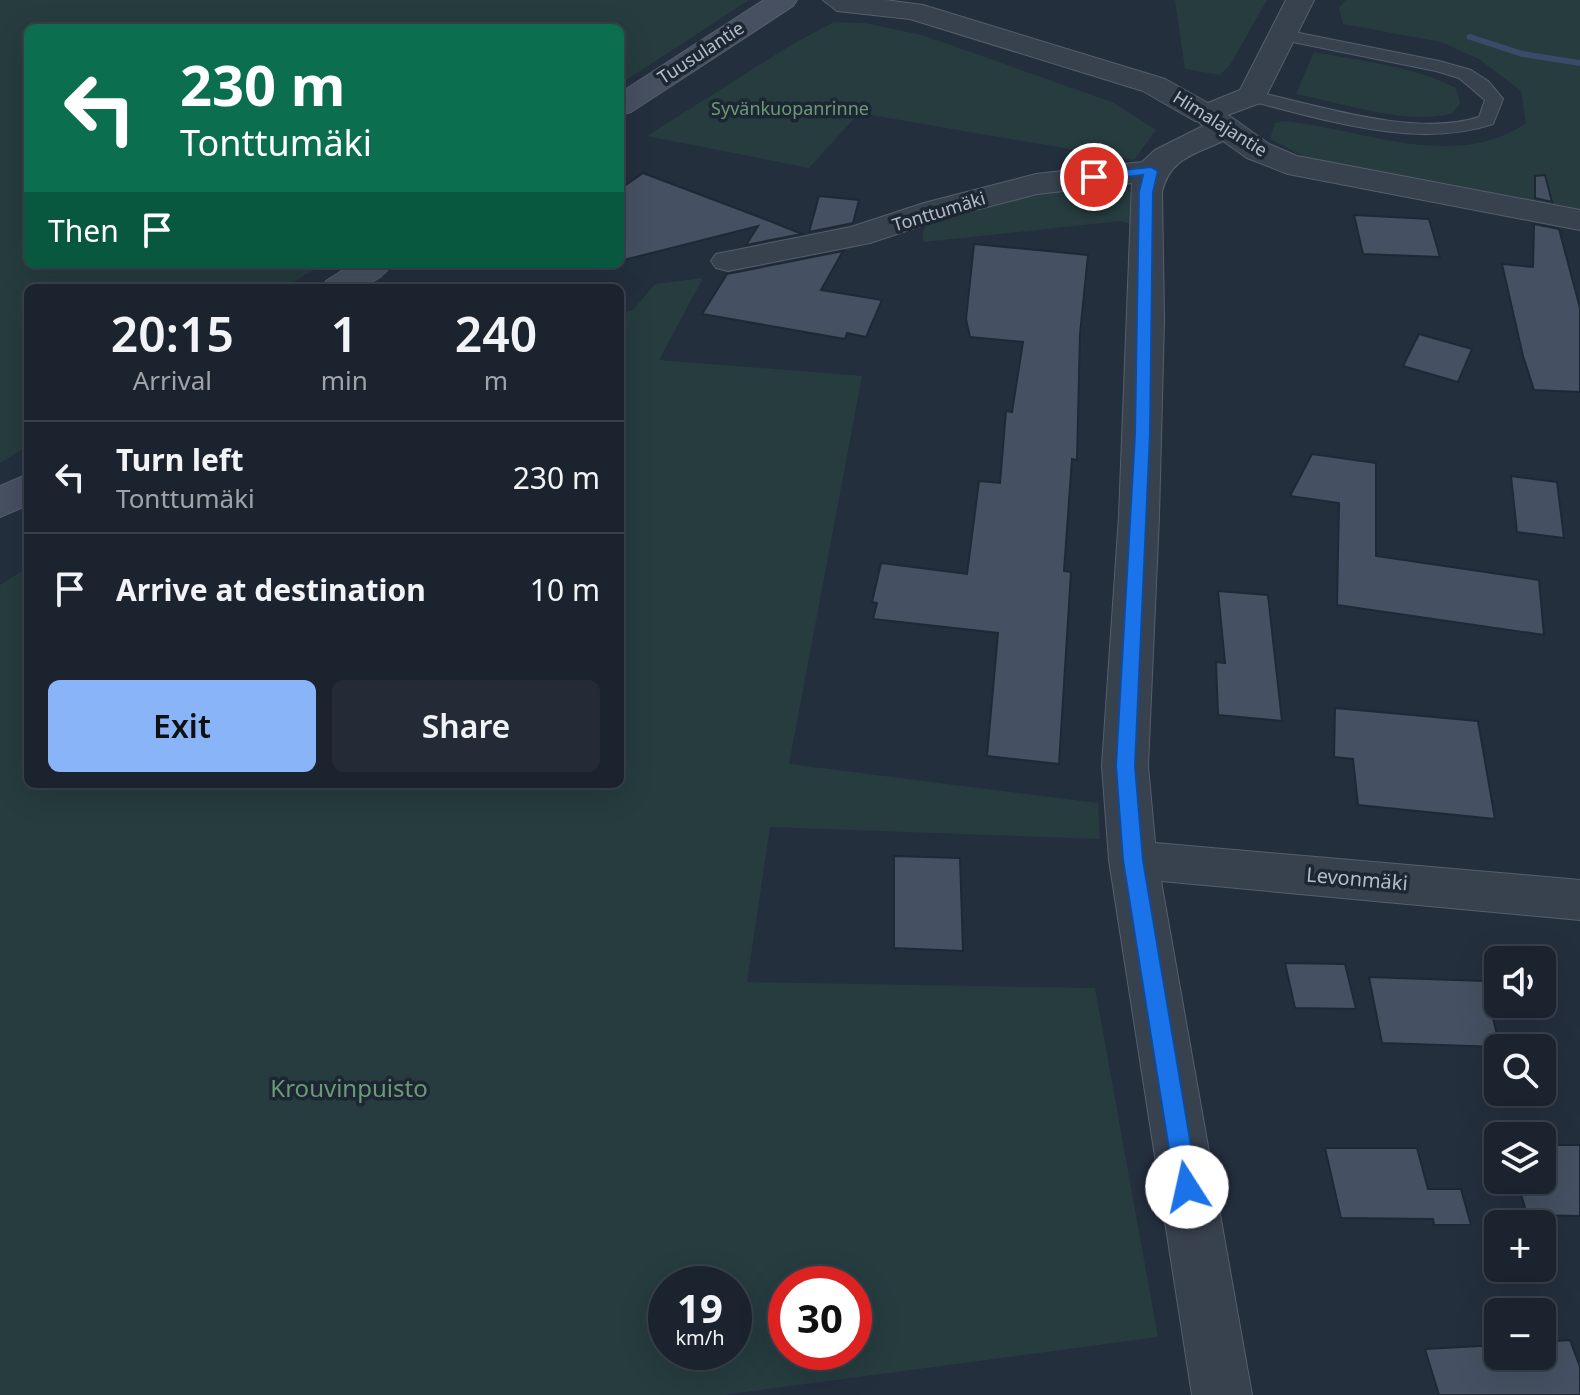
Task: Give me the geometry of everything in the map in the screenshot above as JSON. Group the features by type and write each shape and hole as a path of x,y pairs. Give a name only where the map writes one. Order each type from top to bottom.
{"main road":[{"name":"Tuusulantie","path":"624,103 783,0"},
{"path":"344,284 369,268"},
{"path":"0,504 24,489"}],"street":[{"name":"Himalajantie","path":"837,0 872,9 904,6 1154,85 1227,113 1258,151 1288,164 1580,220"},
{"path":"1222,1395 1133,860 1125,766 1142,440 1146,192 1151,171 1227,113 1284,35 1300,0"},
{"name":"Tonttumäki","path":"728,261 858,236 936,210 1036,184 1151,171"},
{"name":"Levonmäki","path":"1133,860 1580,900"}],"lane":[{"path":"1227,113 1423,130 1473,128 1487,120 1494,99 1482,85 1465,74 1284,35"}],"green space":[{"path":"0,0 749,0 624,81 624,24 24,24 24,268 316,268 290,284 24,284 24,448 0,463"},
{"path":"1175,0 1267,0 1230,65 1220,75 1185,69"},
{"path":"1346,0 1580,0 1580,210 1466,191 1305,157 1270,139 1275,123 1285,121 1439,146 1469,144 1498,137 1526,123 1521,91 1479,59 1441,42 1343,24 1339,8"},
{"name":"Syvänkuopanrinne","path":"834,22 865,23 922,35 1112,102 1156,130 1134,160 859,113 809,168 647,136 791,45"},
{"path":"1314,52 1422,74 1456,88 1460,103 1453,113 1416,117 1375,112 1296,94"},
{"path":"1096,185 1121,187 1131,192 1134,201 1131,224 1121,221 924,242 922,234 927,226 959,212"},
{"name":"Krouvinpuisto","path":"703,278 659,360 862,376 789,764 1098,803 1100,839 770,827 747,982 1095,988 1158,1337 723,1395 0,1395 0,585 24,570 24,788 624,788 624,312 633,310 655,284"}],"building":[{"path":"643,173 802,234 746,245 758,226 624,260 624,186"},
{"path":"1545,175 1552,202 1535,198 1535,176"},
{"path":"819,196 859,200 853,223 809,232"},
{"path":"1354,215 1429,219 1440,257 1363,254"},
{"path":"1534,224 1559,229 1580,308 1580,392 1534,390 1523,356 1502,264 1533,267"},
{"path":"974,244 1088,255 1080,334 1077,460 1072,459 1064,571 1071,572 1059,764 987,756 998,633 873,619 877,603 872,602 881,563 967,574 979,481 1000,483 1006,411 1012,412 1023,342 970,337 966,319"},
{"path":"843,251 821,290 882,300 866,337 847,333 845,339 702,314 727,274"},
{"path":"1419,334 1472,349 1458,382 1403,366"},
{"path":"1312,454 1376,463 1376,556 1539,580 1544,635 1337,605 1339,503 1290,496"},
{"path":"1511,476 1557,482 1564,538 1517,532"},
{"path":"1218,591 1268,595 1282,721 1218,715 1216,662 1225,663"},
{"path":"1335,708 1478,721 1495,819 1358,805 1353,759 1334,757"},
{"path":"894,856 960,858 963,951 894,948"},
{"path":"1285,963 1345,964 1356,1009 1295,1008"},
{"path":"1369,977 1484,981 1484,1018 1493,1018 1497,1034 1484,1034 1484,1046 1382,1043"},
{"path":"1556,1145 1580,1145 1580,1216 1556,1216 1556,1210 1526,1210 1521,1194 1556,1194"},
{"path":"1325,1148 1417,1148 1428,1189 1461,1189 1471,1225 1434,1225 1433,1219 1341,1218"},
{"path":"1570,1340 1580,1367 1580,1395 1439,1395 1425,1349 1484,1346 1484,1370 1556,1370 1556,1341"}],"waterway":[{"path":"1470,37 1522,54 1580,63"}],"route":[{"path":"1094,177 1151,171 1146,192 1146,320 1139,516 1125,766 1133,860 1187,1187"}]}
